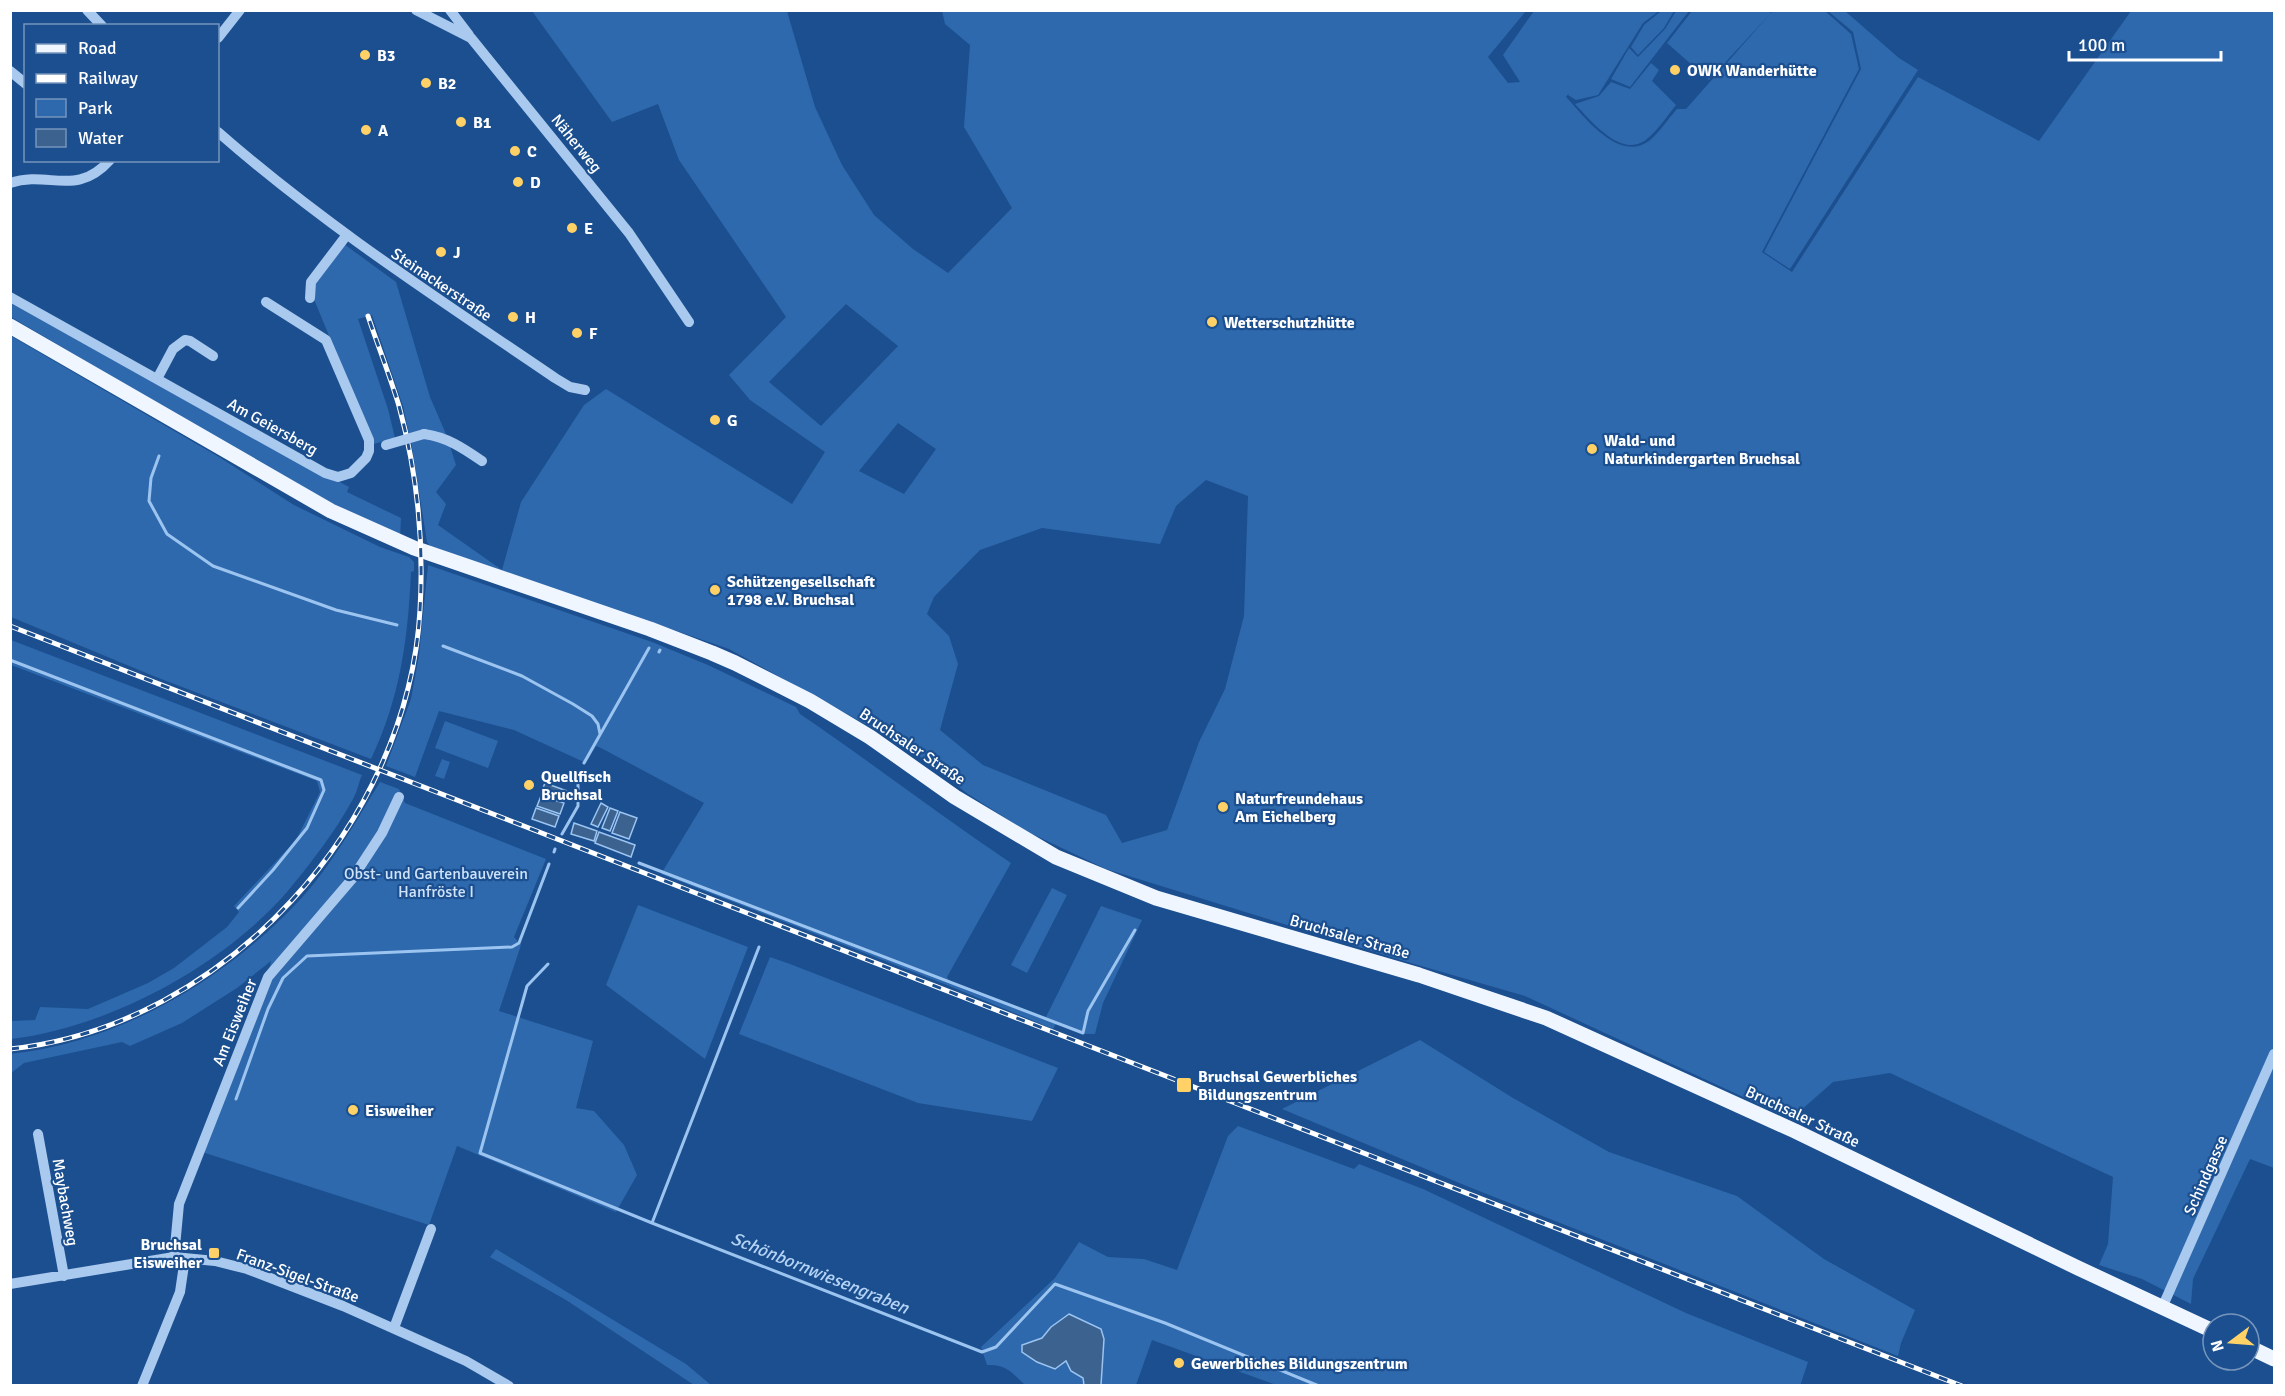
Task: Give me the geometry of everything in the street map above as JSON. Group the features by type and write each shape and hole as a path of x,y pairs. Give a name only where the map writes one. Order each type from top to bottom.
{"main road":[{"name":"Bruchsaler Straße","path":"10,326 331,512 414,548 650,629 735,663 810,701 870,737 955,797 1056,857 1175,904 1419,975 1546,1018 1795,1131 2201,1326"}],"street":[{"path":"87,10 100,24"},
{"path":"219,37 240,10"},
{"name":"Näherweg","path":"416,10 471,38 629,233 689,322"},
{"path":"436,21 450,10 471,38"},
{"path":"10,71 24,82"},
{"name":"Steinackerstraße","path":"219,133 266,174 346,236 555,378 570,387 585,390"},
{"path":"10,183 37,180 67,182 84,180 105,163"},
{"path":"310,298 311,282 346,236"},
{"name":"Am Geiersberg","path":"10,297 325,473 338,477 351,473 369,451 424,434 440,436 459,445 482,461"},
{"path":"266,302 326,340 369,440 369,451"},
{"path":"157,379 173,349 184,340 190,341 213,356"},
{"name":"Am Eisweiher","path":"142,1386 180,1292 179,1204 268,977 352,879 382,833 399,797"},
{"name":"Schindgasse","path":"2162,1308 2274,1054"},
{"name":"Maybachweg","path":"38,1134 64,1276"},
{"path":"394,1328 431,1229"},
{"name":"Franz-Sigel-Straße","path":"10,1284 179,1258 215,1261 247,1269 343,1306 466,1361 509,1386"}],"green space":[{"path":"1768,10 1771,13 1774,10 1825,11 1851,34 1859,69 1762,252 1792,272 1918,77 2039,141 2131,11 2274,11 2274,1168 2250,1159 2193,1279 2191,1304 2142,1279 2099,1265 2108,1244 2113,1177 1890,1073 1833,1082 1791,1119 1525,996 1106,869 1026,831 968,794 909,748 729,649 430,546 427,542 411,441 424,437 449,443 456,465 436,492 446,504 438,525 502,570 521,502 584,405 606,389 792,504 825,452 750,400 729,375 786,317 679,160 658,104 612,122 532,11 787,11 815,107 842,165 874,215 913,249 948,273 1012,208 964,127 970,45 945,24 942,11 1526,11 1488,57 1508,83 1520,82 1503,55 1534,11 1659,11 1643,23 1598,95 1576,100 1568,95 1569,93 1566,97 1592,125 1614,142 1625,146 1637,146 1653,138 1677,109 1686,109 1770,14 1709,80 1667,43 1692,11","holes":["846,304 898,346 821,426 769,382","898,423 936,449 904,494 859,471","1206,480 1248,496 1244,616 1225,689 1199,742 1167,830 1122,843 1106,815 983,765 940,730 958,664 949,636 927,614 934,597 980,550 1042,528 1160,544 1176,506"]},
{"path":"1661,11 1674,11 1664,28 1638,55 1631,47 1644,25"},
{"path":"1676,11 1689,11 1630,87 1611,79 1629,48 1638,57 1665,29"},
{"path":"1828,11 1845,11 1899,58 1918,70 1790,269 1764,252 1861,69 1853,32"},
{"path":"1651,63 1659,70 1652,81 1676,105 1656,131 1638,144 1628,145 1608,136 1575,104 1599,96 1611,82 1630,89"},
{"path":"344,244 396,282 430,397 446,434 425,430 409,434 403,406 372,315 358,319 388,409 395,438 374,444 313,297 314,285"},
{"path":"10,303 349,487 347,492 401,518 400,538 350,517 11,317"},
{"path":"11,336 219,457 294,505 380,547 409,557 414,562 414,571 411,572 405,645 396,691 371,759 156,677 11,617"},
{"path":"428,565 652,642 708,665 796,707 800,714 1011,863 947,977 949,981 1046,1017 1101,906 1142,920 1103,1003 1095,1034 1086,1034 1056,1024 1053,1029 947,985 661,874 704,803 596,746 586,763 514,730 439,711 415,777 386,766 411,699 419,655"},
{"path":"11,640 362,775 355,796 346,811 305,870 261,919 230,945 197,968 124,1007 86,1022 48,1033 11,1039 11,1021 35,1020 40,1007 88,1009 148,983 174,968 227,927 239,912 234,906 296,840 320,792 317,781 11,665"},
{"path":"445,721 498,741 488,768 435,748"},
{"path":"442,759 450,762 444,779 435,776"},
{"name":"Obst- und Gartenbauverein Hanfröste I","path":"380,782 399,789 405,803 546,859 514,937 521,945 499,1011 593,1041 576,1108 594,1111 624,1145 637,1175 616,1212 457,1146 429,1225 202,1152 264,992 271,961 237,988 182,1023 130,1046 122,1042 24,1063 11,1073 10,1054 90,1037 128,1022 201,983 234,960 266,933 308,891 341,846"},
{"path":"1052,888 1067,895 1027,973 1011,965"},
{"path":"638,905 748,947 705,1059 606,985"},
{"path":"770,957 1058,1068 1032,1121 918,1103 739,1034"},
{"path":"1420,1040 1513,1098 1609,1152 1737,1196 1824,1259 1915,1310 1898,1356 1469,1187 1282,1109"},
{"path":"1238,1126 1354,1169 1359,1164 1423,1189 1686,1313 1808,1362 1800,1386 1279,1386 1152,1340 1136,1385 1101,1385 1104,1339 1051,1327 1043,1338 1022,1345 1066,1361 1071,1371 1083,1378 1084,1385 1026,1386 1013,1373 1004,1368 987,1365 981,1347 1055,1278 1079,1242 1108,1257 1144,1259 1177,1270 1228,1136"},
{"path":"496,1249 686,1364 711,1385 694,1385 566,1300 490,1257"}],"water":[{"path":"545,783 567,791 564,801 541,793"},
{"path":"541,796 564,803 560,814 537,806"},
{"path":"601,803 608,807 598,827 591,824"},
{"path":"536,808 559,816 555,827 532,819"},
{"path":"610,808 618,811 610,831 602,828"},
{"path":"620,812 637,818 629,839 612,833"},
{"path":"574,823 597,831 594,841 571,834"},
{"path":"599,832 635,845 631,857 595,843"},
{"path":"1069,1314 1101,1329 1104,1339 1101,1385 1084,1385 1083,1378 1071,1371 1066,1361 1055,1369 1037,1362 1022,1352 1022,1345 1042,1338 1051,1327"}],"waterway":[{"path":"159,456 151,478 149,501 167,534 213,566 336,610 397,625"},
{"path":"443,646 522,676 573,704 592,716 598,724 600,734"},
{"path":"584,763 649,648"},
{"path":"10,660 321,780 324,790 307,828 238,908"},
{"path":"562,834 578,806 578,777"},
{"path":"639,863 1083,1033 1088,1011 1135,930"},
{"path":"236,1099 268,1009 283,978 307,956 512,947 519,943 549,864"},
{"path":"652,1223 759,947"},
{"name":"Schönbornwiesengraben","path":"548,964 527,986 480,1153 982,1352 996,1347 1055,1284 1165,1323 1319,1386"}],"railway":[{"path":"10,1049 89,1032 164,1001 231,956 292,901 342,836 381,765 408,689 420,610 421,559 415,482 405,431 399,406 368,316"},
{"path":"10,626 1962,1386"}],"place":[{"name":"B3","path":"365,55"},
{"name":"OWK Wanderhütte","path":"1675,70"},
{"name":"B2","path":"426,83"},
{"name":"B1","path":"461,122"},
{"name":"A","path":"366,130"},
{"name":"C","path":"515,151"},
{"name":"D","path":"518,182"},
{"name":"E","path":"572,228"},
{"name":"J","path":"441,252"},
{"name":"H","path":"513,317"},
{"name":"Wetterschutzhütte","path":"1212,322"},
{"name":"F","path":"577,333"},
{"name":"G","path":"715,420"},
{"name":"Wald- und Naturkindergarten Bruchsal","path":"1592,449"},
{"name":"Schützengesellschaft 1798 e.V. Bruchsal","path":"715,590"},
{"name":"Quellfisch Bruchsal","path":"529,785"},
{"name":"Naturfreundehaus Am Eichelberg","path":"1223,807"},
{"name":"Bruchsal Gewerbliches Bildungszentrum","path":"1184,1085"},
{"name":"Eisweiher","path":"353,1110"},
{"name":"Bruchsal Eisweiher","path":"214,1253"},
{"name":"Gewerbliches Bildungszentrum","path":"1179,1363"}]}
